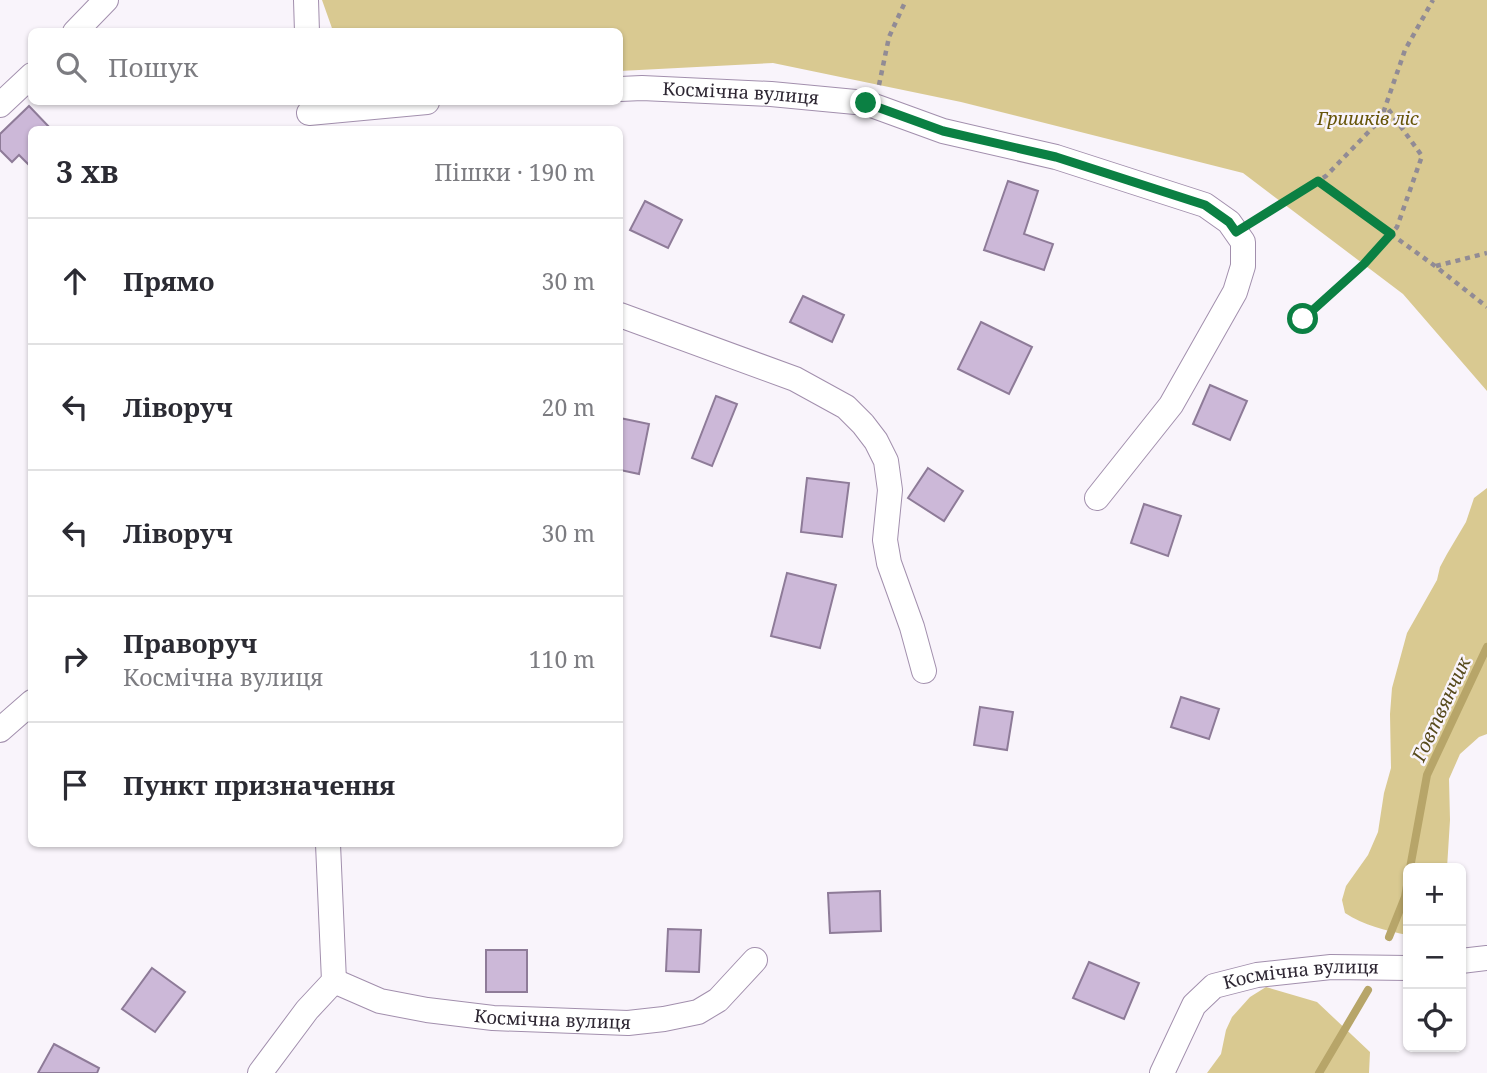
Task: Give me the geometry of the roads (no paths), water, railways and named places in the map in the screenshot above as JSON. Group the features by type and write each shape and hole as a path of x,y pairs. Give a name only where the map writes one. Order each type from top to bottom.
{"street":[{"path":"79,28 106,0"},
{"path":"306,0 307,28"},
{"path":"0,106 28,79"},
{"name":"Космічна вулиця","path":"623,89 771,94 866,103 943,131 1056,157 1205,205 1229,222 1243,242 1243,266 1235,292 1171,405 1097,498"},
{"path":"309,115 400,105"},
{"path":"623,316 795,379 846,407 863,424 887,461 890,490 885,540 924,671"},
{"path":"0,730 28,706"},
{"path":"260,1073 307,1010 334,981 328,847"},
{"path":"1466,960 1487,958"},
{"name":"Космічна вулиця","path":"334,981 380,1001 427,1010 493,1018 628,1023 698,1012 718,1000 755,960"},
{"name":"Космічна вулиця","path":"1162,1073 1194,1004 1214,986 1257,975 1331,967 1403,968"}],"waterway":[{"name":"Говтвянчик","path":"1411,863 1427,775 1487,647"},
{"name":"Говтвянчик","path":"1389,937 1403,902"},
{"name":"Говтвянчик","path":"1319,1073 1368,990"}],"park label":[{"name":"Гришків ліс","path":"1368,119"}]}
